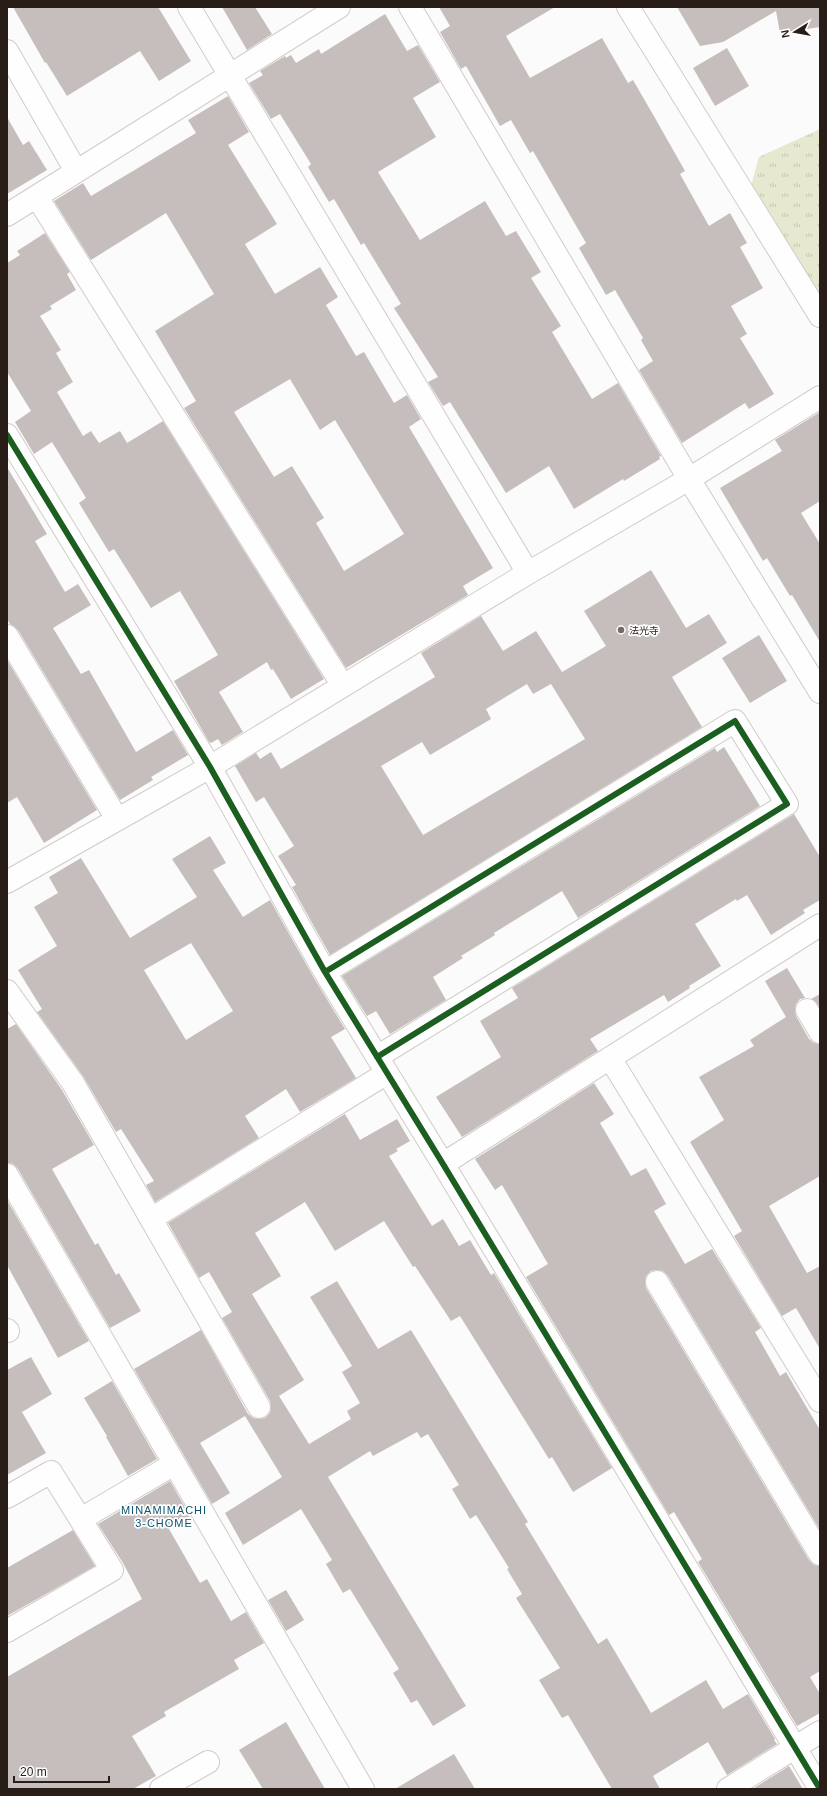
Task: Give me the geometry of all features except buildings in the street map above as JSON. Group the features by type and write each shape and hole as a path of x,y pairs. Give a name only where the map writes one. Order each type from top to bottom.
{"street":[{"path":"189,7 528,573"},
{"path":"7,215 339,7"},
{"path":"410,7 689,479 820,692"},
{"path":"628,7 820,316"},
{"path":"7,51 76,171"},
{"path":"37,197 343,686"},
{"path":"7,882 210,767 528,573 689,479 820,397"},
{"path":"7,435 210,767 325,972 443,1164 820,1789"},
{"path":"7,636 117,819"},
{"path":"151,1219 382,1065 787,804 735,721 325,972"},
{"path":"443,1164 820,925"},
{"path":"7,991 73,1083 259,1407"},
{"path":"807,1010 820,1032"},
{"path":"610,1058 820,1401"},
{"path":"7,1175 363,1789"},
{"path":"657,1282 820,1554"},
{"path":"81,1519 174,1464"},
{"path":"7,1497 51,1472 112,1570 7,1631"},
{"path":"728,1789 820,1732"},
{"path":"161,1789 208,1762"}],"green space":[{"path":"820,129 820,296 751,186 759,157"}],"cycle path":[{"path":"7,435 210,767 325,972 443,1164 820,1789"},
{"path":"325,972 735,721 787,804 377,1057"}],"place":[{"name":"法光寺","path":"621,630"}],"district":[{"name":"MINAMIMACHI 3-CHOME","path":"164,1516"}]}
